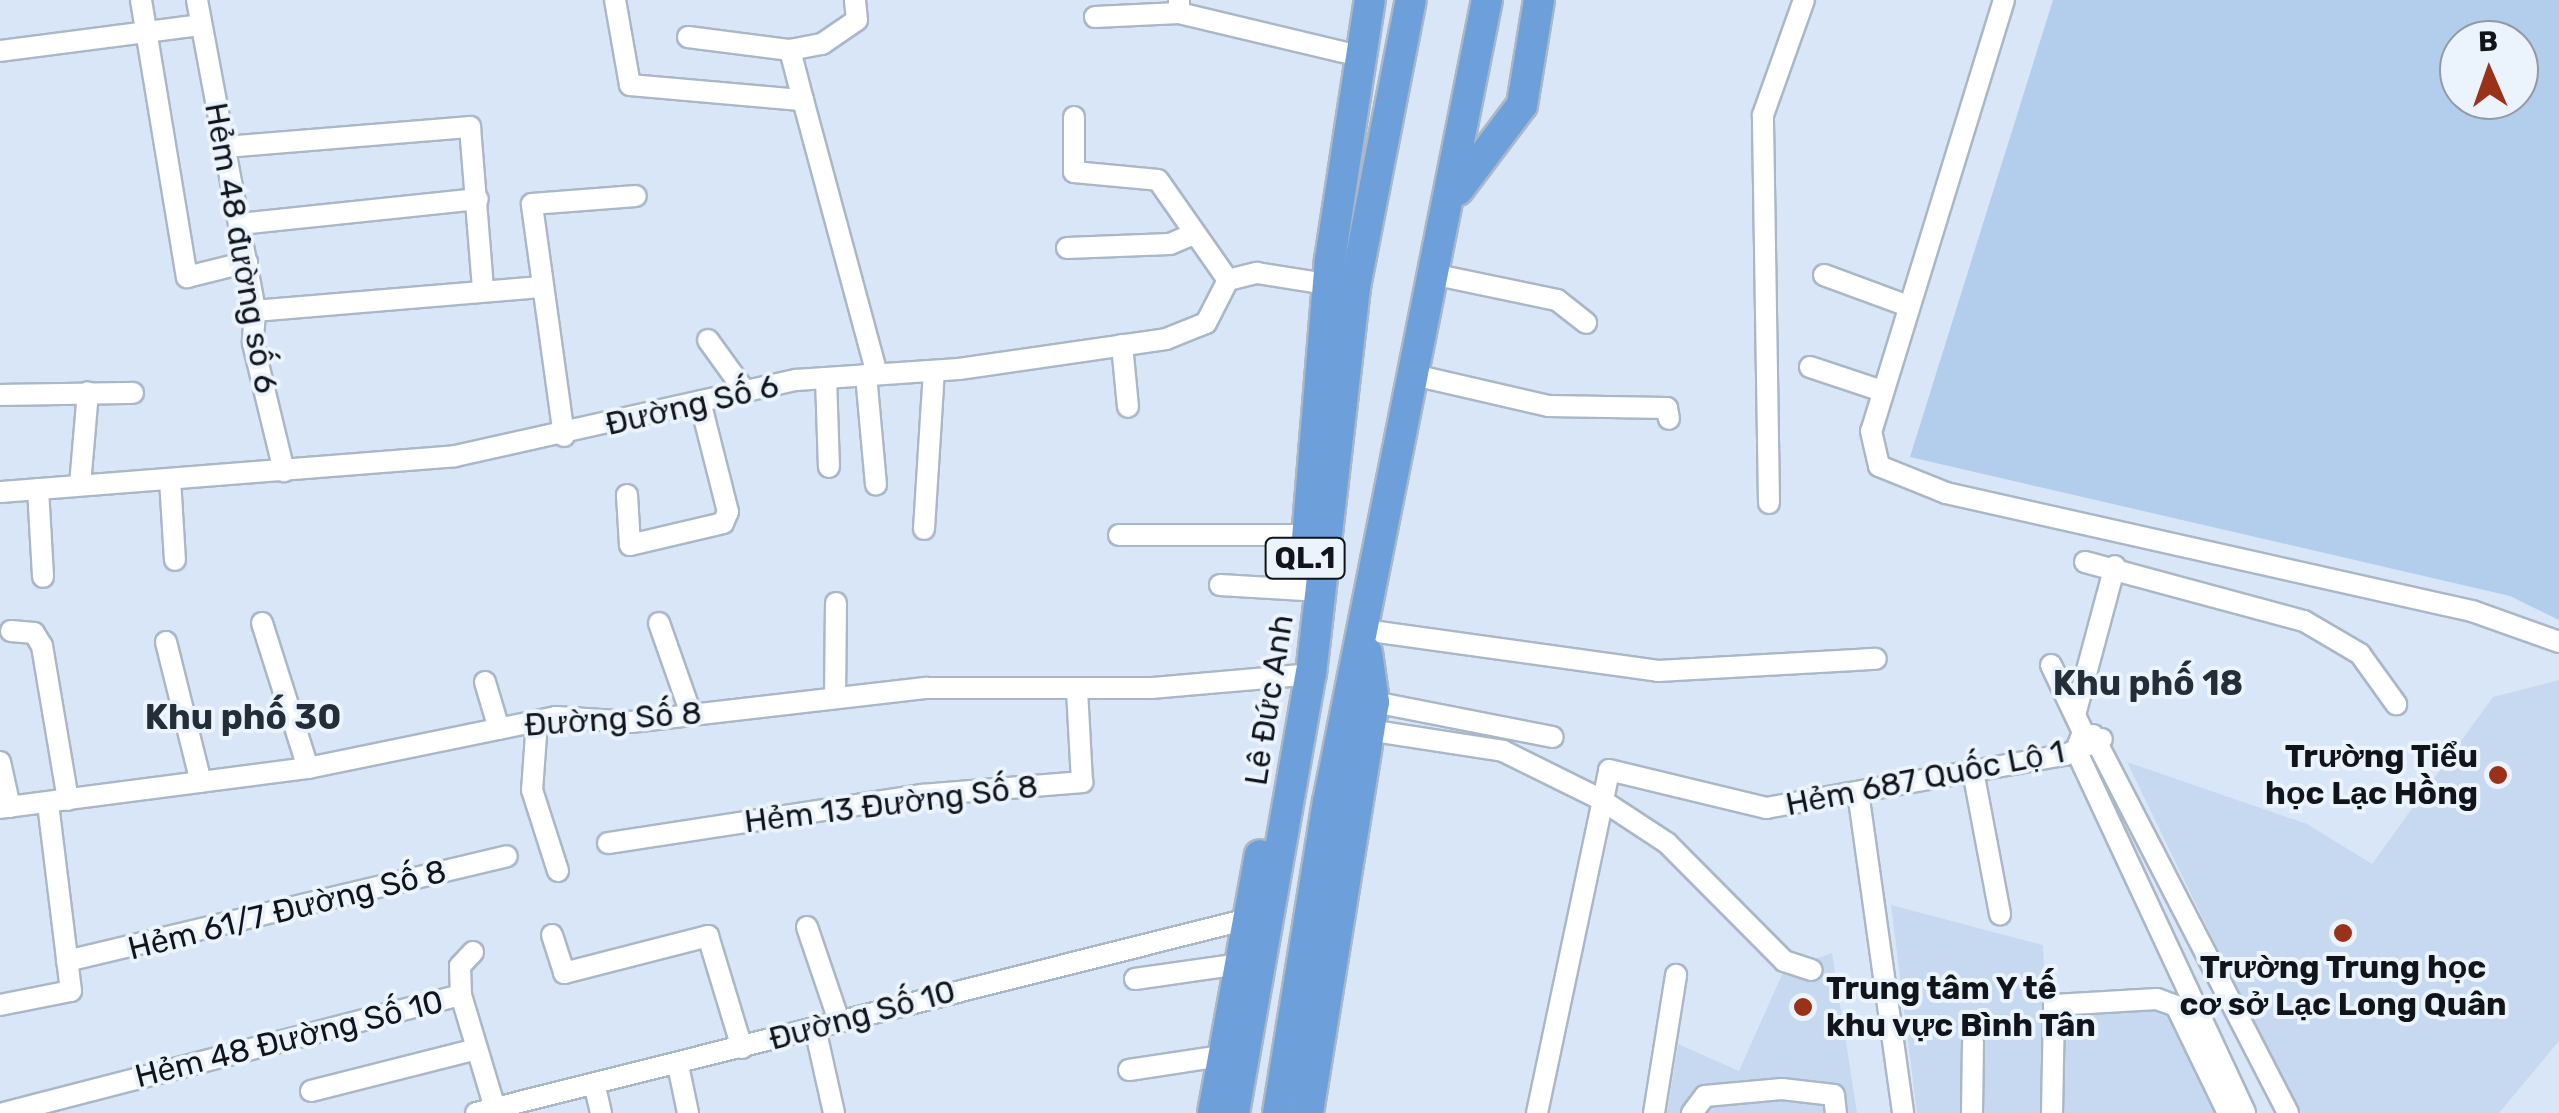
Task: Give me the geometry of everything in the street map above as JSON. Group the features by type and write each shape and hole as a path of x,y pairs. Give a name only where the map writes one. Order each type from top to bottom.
{"highway":[{"name":"Lê Đức Anh","path":"1234,1113 1312,591 1360,56 1370,0"},
{"name":"Lê Đức Anh","path":"1341,286 1411,0"},
{"name":"QL.1","path":"1278,1113 1364,630 1414,375 1438,275 1487,0"},
{"name":"QL.1","path":"1450,200 1522,105 1539,0"},
{"name":"QL.1","path":"1308,1113 1371,716 1364,630"},
{"name":"Lê Đức Anh","path":"1213,1113 1248,918 1301,674"}],"street":[{"path":"141,0 144,38 186,276 246,262"},
{"name":"Hẻm 48 đường số 6","path":"197,0 255,311 253,342 284,471"},
{"path":"615,0 630,86 803,100"},
{"path":"688,37 790,50 822,44 857,20 855,0"},
{"path":"1769,503 1763,114 1804,0"},
{"path":"2004,0 1871,431 1879,466 1946,493 2472,611 2559,642"},
{"path":"1095,17 1179,7 1360,56"},
{"path":"0,51 144,38 199,25"},
{"path":"790,50 872,374 876,485"},
{"path":"1074,117 1074,172 1158,180 1228,280 1257,273 1341,286"},
{"path":"226,147 470,126 483,289"},
{"path":"564,436 540,287 532,204 636,196"},
{"path":"240,224 478,199"},
{"path":"1068,248 1170,244 1194,234"},
{"path":"1438,275 1557,300 1586,323"},
{"path":"1824,275 1908,306"},
{"name":"Đường Số 6","path":"0,492 284,471 564,436 744,390 1122,345 1206,323 1228,280"},
{"path":"255,311 540,287"},
{"path":"708,340 744,390"},
{"path":"1122,345 1128,407"},
{"path":"1810,367 1882,390"},
{"path":"924,528 934,370"},
{"path":"1414,375 1548,406 1666,408 1669,419"},
{"path":"826,378 830,466"},
{"path":"80,485 88,392"},
{"path":"0,395 133,393"},
{"path":"628,495 630,545 723,523 728,512 700,402"},
{"path":"170,479 175,560"},
{"path":"38,489 44,577"},
{"path":"1118,535 1316,534"},
{"path":"2085,562 2115,566 2304,621 2360,654 2396,704"},
{"path":"2115,566 2084,734 2139,815 2288,1113"},
{"path":"1220,585 1312,591"},
{"path":"834,698 836,603"},
{"path":"262,624 308,768"},
{"path":"659,624 690,714"},
{"path":"1364,630 1658,671 1876,660"},
{"path":"0,1004 71,991 42,646 34,633 11,631"},
{"path":"166,642 200,782"},
{"path":"2051,665 2084,734 2114,828 2245,1113"},
{"name":"Đường Số 8","path":"5,808 308,768 537,721 690,714 926,688 1078,689 1301,674"},
{"path":"486,682 499,729"},
{"name":"Hẻm 13 Đường Số 8","path":"608,843 922,795 1082,782 1078,689"},
{"path":"1371,716 1553,737"},
{"path":"1371,716 1503,751 1599,803 1667,843 1784,962 1812,970"},
{"path":"537,721 532,790 558,871"},
{"name":"Hẻm 687 Quốc Lộ 1","path":"1599,803 1609,770 1766,808 1973,772 2084,734"},
{"path":"0,762 5,808"},
{"path":"1973,772 2000,914"},
{"path":"1858,792 1902,1113"},
{"path":"1537,1113 1599,803"},
{"path":"2114,828 2139,815"},
{"name":"Hẻm 61/7 Đường Số 8","path":"67,961 507,856"},
{"name":"Đường Số 10","path":"493,1110 1248,918"},
{"path":"807,927 840,1022"},
{"path":"552,935 564,973 708,936 742,1048"},
{"path":"461,996 460,966 473,952"},
{"path":"1136,979 1239,964"},
{"path":"1654,1113 1676,975"},
{"name":"Hẻm 48 Đường Số 10","path":"4,1113 461,996 493,1110"},
{"path":"2052,1113 2054,1005 2156,999 2176,1006 2228,1113"},
{"path":"815,1028 834,1113"},
{"path":"1972,1113 1973,1042"},
{"path":"311,1091 477,1049"},
{"path":"1129,1070 1222,1056"},
{"path":"678,1065 688,1113"},
{"path":"595,1087 601,1113"},
{"path":"1692,1113 1704,1096 1782,1090 1834,1096 1836,1113"}],"shaded area":[{"path":"2053,0 2559,0 2559,620 2510,596 1910,457"},
{"name":"Trường Trung học cơ sở Lạc Long Quân","path":"2559,680 2559,1041 2499,1113 2297,1113 2127,762 2307,824 2372,864 2493,697"},
{"path":"1891,905 2043,945 2045,997 2181,996 2237,1113 1917,1113"},
{"name":"Trung tâm Y tế khu vực Bình Tân","path":"1832,953 1857,1113 1667,1113 1678,1044 1739,1071 1784,970"}],"place":[{"name":"Trường Tiểu học Lạc Hồng","path":"2498,775"},
{"name":"Trường Trung học cơ sở Lạc Long Quân","path":"2343,933"},
{"name":"Trung tâm Y tế khu vực Bình Tân","path":"1803,1007"}],"district":[{"name":"Khu phố 18","path":"2148,683"},
{"name":"Khu phố 30","path":"243,717"}]}
